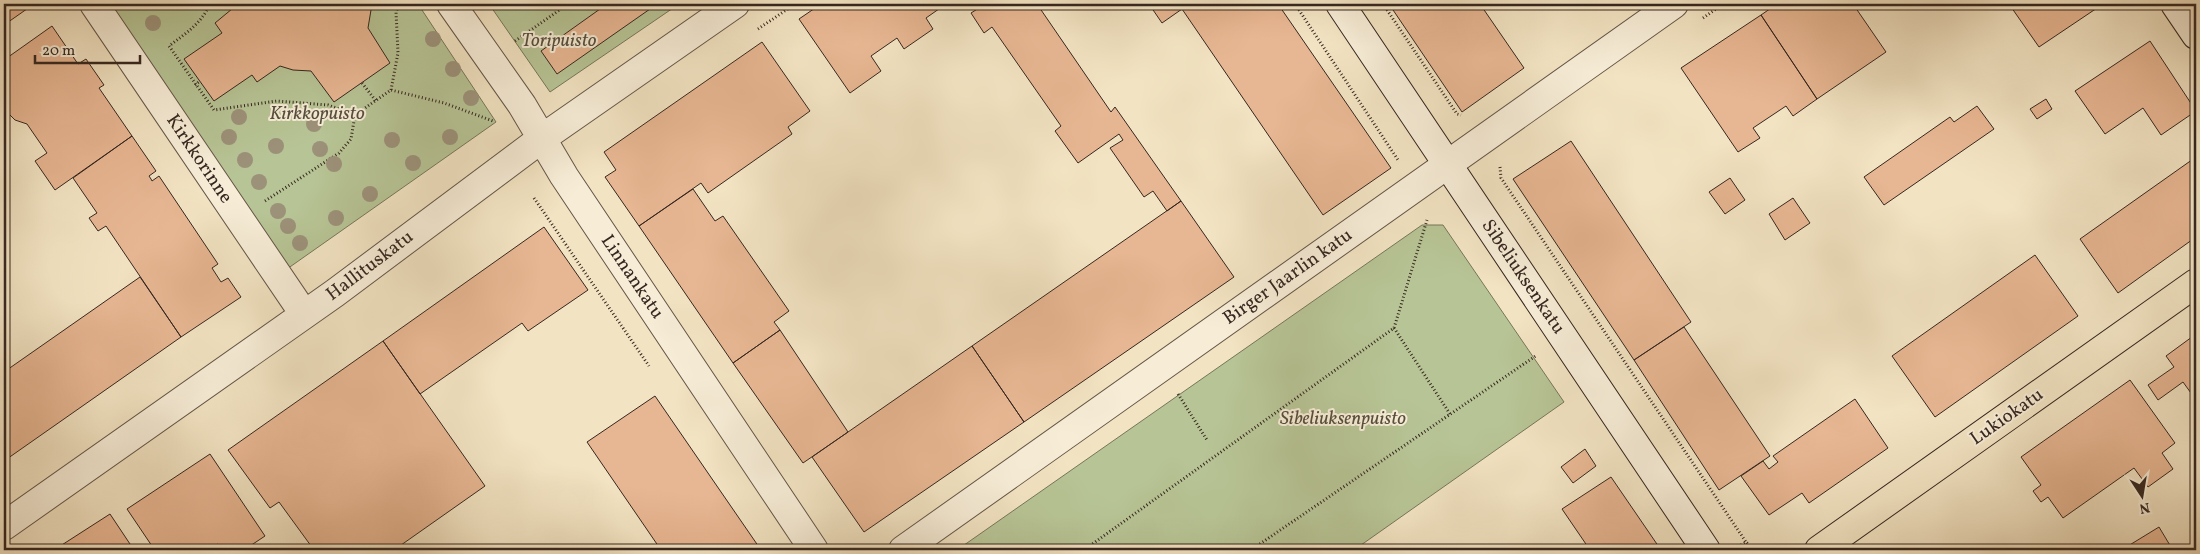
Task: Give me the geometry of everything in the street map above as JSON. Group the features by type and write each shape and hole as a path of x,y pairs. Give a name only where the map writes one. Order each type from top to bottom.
{"main road":[{"name":"Lukiokatu","path":"1818,550 2196,283"}],"street":[{"name":"Kirkkorinne","path":"94,4 304,314"},
{"name":"Linnankatu","path":"452,4 522,105 541,139 814,550"},
{"name":"Hallituskatu","path":"4,526 304,314 541,139 735,4"},
{"name":"Sibeliuksenkatu","path":"1340,4 1706,550"},
{"name":"Birger Jaarlin katu","path":"903,550 1306,263 1414,190 1447,164 1674,4"},
{"path":"2175,4 2196,36"}],"path":[{"path":"210,4 196,26 169,46 214,110 277,101 328,105 356,115"},
{"path":"239,218 339,153 351,140 356,115 391,90 398,53 396,12 399,4"},
{"path":"508,46 568,4"},
{"path":"754,31 794,4"},
{"path":"1084,550 1394,328 1430,210 1414,190 1395,155 1295,4"},
{"path":"1383,4 1457,114 1466,116"},
{"path":"195,85 200,81"},
{"path":"362,82 376,101"},
{"path":"391,90 444,104 496,122"},
{"path":"1499,162 1501,178 1746,542 1755,550"},
{"path":"534,198 538,203"},
{"path":"1394,328 1450,414"},
{"path":"1251,550 1538,354"},
{"path":"1178,393 1207,440"},
{"path":"1733,550 1746,542"}],"green space":[{"name":"Kirkkopuisto","path":"110,4 418,4 496,122 287,269"},
{"name":"Toripuisto","path":"489,4 679,4 550,92"},
{"name":"Sibeliuksenpuisto","path":"1422,225 1443,225 1564,402 1354,550 957,550"}],"building":[{"path":"4,4 34,4 4,25"},
{"path":"238,4 372,4 368,28 390,63 334,102 311,71 293,70 280,66 257,82 252,75 214,101 184,59 222,33 215,23"},
{"path":"607,4 646,4 650,9 557,74 541,51"},
{"path":"821,4 946,4 926,18 933,29 904,49 897,38 871,56 881,71 850,93 799,19"},
{"path":"976,4 1037,4 1111,112 1115,107 1181,201 1167,211 1153,191 1144,197 1110,148 1123,140 1119,134 1078,163 1055,131 1061,126 992,27 984,33 971,13 979,8"},
{"path":"1149,4 1278,4 1391,168 1323,215 1182,9 1162,23"},
{"path":"1389,4 1480,4 1524,68 1462,112"},
{"path":"1777,4 1853,4 1886,52 1817,99 1761,15"},
{"path":"2009,4 2103,4 2039,47"},
{"path":"1761,15 1817,99 1793,116 1786,106 1753,128 1760,138 1738,152 1681,68"},
{"path":"52,26 78,64 86,59 104,85 99,88 132,136 55,190 35,161 47,153 27,124 15,120 6,111 7,95 4,90 4,78 6,77 4,73 4,60"},
{"path":"2150,41 2196,111 2161,135 2143,108 2105,134 2075,91"},
{"path":"762,42 810,111 788,127 792,134 708,193 701,183 639,226 605,177 616,170 604,152"},
{"path":"2046,99 2052,109 2037,119 2030,109"},
{"path":"1977,106 1994,129 1884,205 1864,177 1950,117 1954,122"},
{"path":"132,136 156,171 149,176 152,181 159,176 218,264 212,268 221,282 228,278 241,297 181,337 106,226 98,231 89,218 97,213 73,178"},
{"path":"1571,141 1691,322 1634,360 1513,179"},
{"path":"2196,157 2196,237 2118,293 2080,239"},
{"path":"1730,178 1745,200 1725,214 1709,192"},
{"path":"693,189 715,221 723,216 789,311 774,322 780,330 733,363 639,226"},
{"path":"1793,198 1810,223 1785,240 1769,214"},
{"path":"1181,201 1234,277 1024,422 972,346"},
{"path":"544,227 588,290 528,331 522,323 420,394 383,341"},
{"path":"2035,255 2078,316 1935,417 1892,356"},
{"path":"140,277 181,337 4,461 4,372"},
{"path":"1684,327 1770,456 1719,490 1634,360"},
{"path":"780,330 848,432 803,463 733,363"},
{"path":"2196,334 2196,400 2183,382 2158,400 2148,385 2174,367 2166,356"},
{"path":"383,341 485,486 394,550 314,550 279,502 270,508 228,450"},
{"path":"972,346 1024,422 864,532 812,457"},
{"path":"2130,380 2175,443 2162,453 2173,469 2148,487 2134,468 2063,518 2048,497 2041,502 2033,491 2041,485 2021,457"},
{"path":"655,396 761,550 661,550 587,442"},
{"path":"1855,399 1888,448 1809,503 1802,493 1769,515 1741,476 1763,461 1769,469 1778,462 1773,456"},
{"path":"1585,449 1596,466 1573,483 1561,467"},
{"path":"210,454 265,536 244,550 222,550 218,544 208,550 152,550 154,549 127,509"},
{"path":"1611,477 1661,550 1590,550 1562,509"},
{"path":"110,514 134,550 54,550"},
{"path":"2159,527 2171,547 2166,550 2130,550 2128,546"}]}
